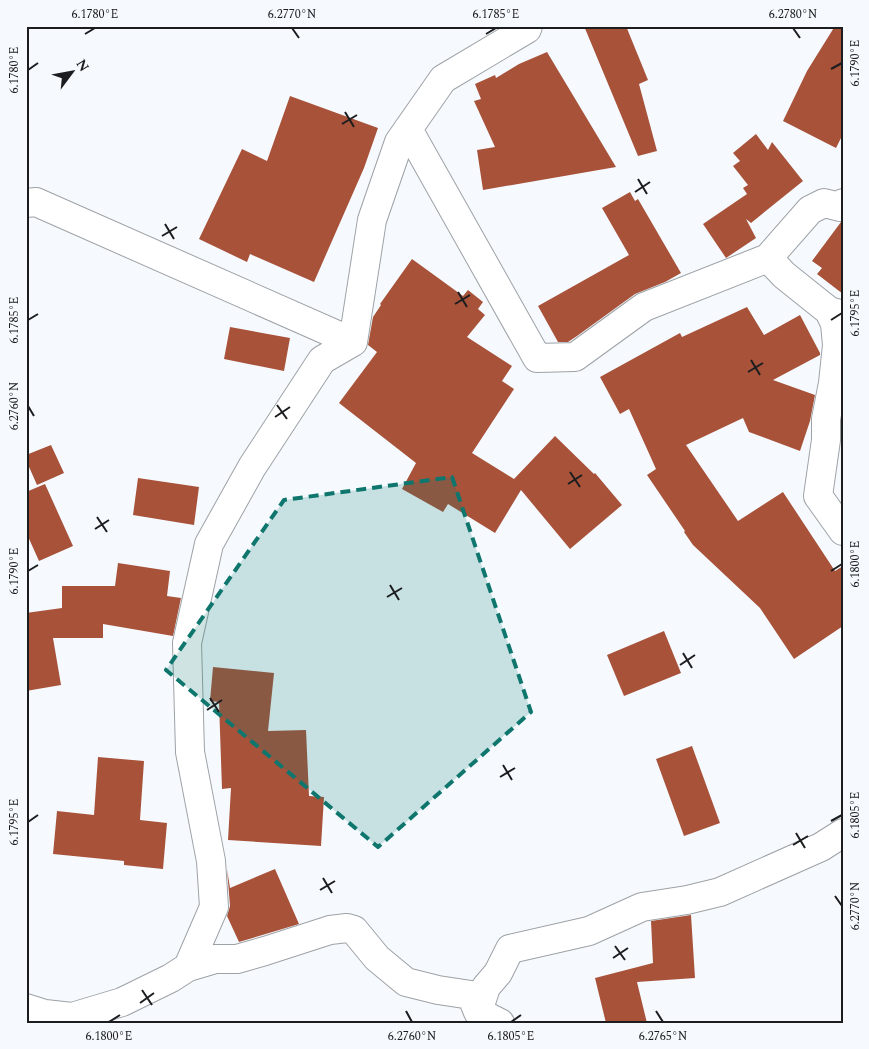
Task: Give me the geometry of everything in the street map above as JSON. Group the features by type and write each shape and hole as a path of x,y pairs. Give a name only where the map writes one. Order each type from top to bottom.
{"street":[{"path":"353,342 372,220 399,142 443,79 527,29 528,26"},
{"path":"408,129 537,358 575,357 644,307 768,258 810,210 824,202 840,207 843,203"},
{"path":"26,203 36,202 353,342"},
{"path":"768,258 784,275 836,313 837,344 834,384 826,419 826,440 818,496 843,531"},
{"path":"188,967 214,907 211,861 190,752 187,643 209,544 252,466 322,360 353,342"},
{"path":"489,1017 486,987 498,973 510,949 589,931 642,907 687,900 720,892 821,847 843,833"},
{"path":"26,1008 45,1014 72,1017 122,1002 171,978 188,967 215,959 237,959 330,930 347,928 354,930 377,958 406,982 438,990 471,995 489,1017"}],"highlighted area":[{"path":"452,477 531,712 378,847 166,670 284,500"}],"building":[{"path":"584,26 626,26 648,80 639,84 657,151 638,156"},
{"path":"835,26 843,26 843,134 836,148 783,121 807,71"},
{"path":"547,52 616,167 483,190 477,150 495,147 474,101 481,99 475,84 495,75 496,78 519,64"},
{"path":"290,96 378,128 364,168 314,282 250,254 247,262 199,239 242,149 267,161"},
{"path":"756,134 768,150 772,142 803,181 751,223 746,219 756,238 726,258 703,224 747,194 743,188 748,185 733,166 740,161 733,153"},
{"path":"630,192 635,201 638,199 681,273 665,282 635,294 568,342 558,342 538,306 629,255 602,208"},
{"path":"841,222 843,222 843,294 817,274 822,268 812,261"},
{"path":"412,259 463,296 468,290 483,302 478,309 485,315 467,337 512,366 502,381 514,389 472,453 514,479 555,436 595,473 622,505 570,549 521,490 495,533 448,504 443,512 402,489 416,463 339,403 377,352 368,345 373,317"},
{"path":"747,307 764,335 800,315 820,353 820,355 773,380 815,395 810,421 800,451 749,432 743,418 686,445 738,521 783,492 835,571 843,566 843,626 794,659 760,608 693,545 684,532 647,475 656,469 629,409 620,414 600,377 680,333 682,337"},
{"path":"230,327 290,338 284,371 224,359"},
{"path":"51,445 64,473 37,485 26,460 26,455"},
{"path":"138,478 199,487 194,525 133,515"},
{"path":"45,484 73,546 39,561 26,532 26,492"},
{"path":"118,563 170,571 167,596 181,598 173,636 103,624 103,638 53,638 61,685 26,691 26,613 62,608 62,586 115,586"},
{"path":"664,631 681,673 624,696 607,655"},
{"path":"213,667 274,673 268,731 306,730 309,796 324,797 321,846 228,840 231,788 222,789 219,702 210,701"},
{"path":"692,746 720,823 684,836 656,759"},
{"path":"98,757 144,761 140,820 167,823 163,869 124,865 124,861 53,854 57,811 94,815"},
{"path":"227,869 230,888 275,869 299,924 239,942 227,916 230,906"},
{"path":"691,915 695,978 637,982 647,1023 606,1023 595,978 653,963 651,921"}]}
